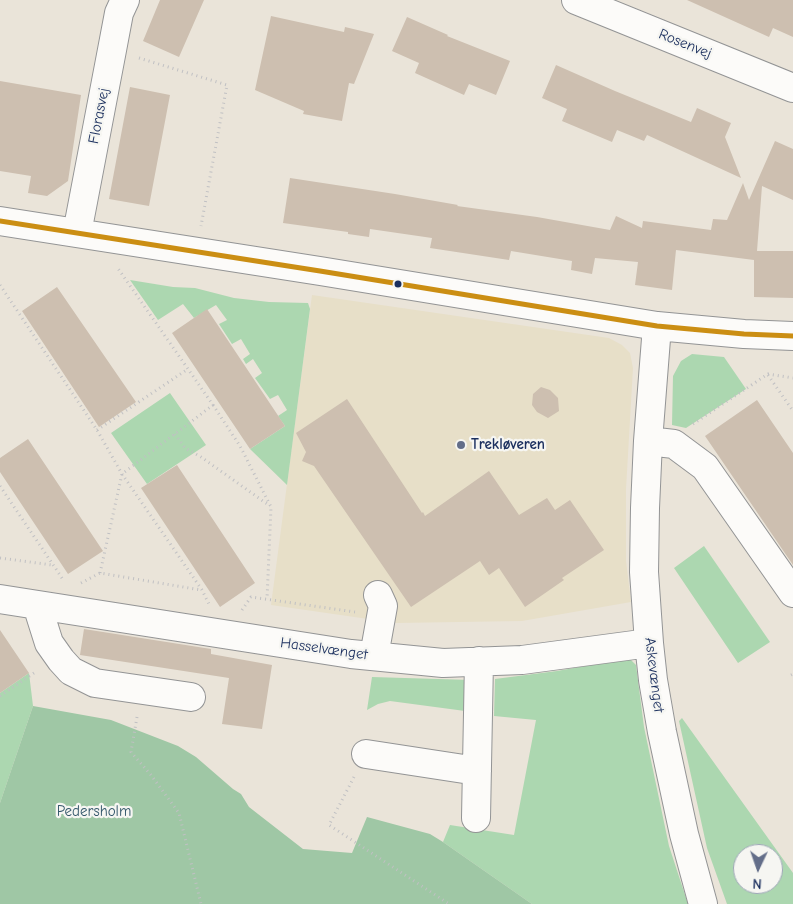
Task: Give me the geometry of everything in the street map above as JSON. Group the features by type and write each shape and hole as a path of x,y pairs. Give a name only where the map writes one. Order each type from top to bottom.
{"street":[{"name":"Florasvej","path":"86,235 112,50 119,13 125,0"},
{"name":"Rosenvej","path":"576,0 793,88"},
{"path":"0,221 657,326 744,334 793,336"},
{"name":"Askevænget","path":"657,326 661,443 645,508 644,572 649,643 662,732 684,834 704,904"},
{"path":"661,443 705,467 793,593"},
{"path":"374,656 383,606 378,595"},
{"name":"Hasselvænget","path":"0,599 37,605 75,601 226,634 374,656 443,663 522,660 649,643"},
{"path":"37,605 49,643 61,660 72,671 95,683 191,697"},
{"path":"476,818 479,661"},
{"path":"366,754 477,771"}],"path":[{"path":"112,50 227,85 196,252"},
{"path":"86,235 188,369 213,405 240,446 271,507 267,599"},
{"path":"0,285 97,430 122,474 202,590 226,634 251,597 356,612"},
{"path":"97,430 188,369"},
{"path":"661,443 768,374 793,378"},
{"path":"768,374 793,411"},
{"path":"0,486 75,601 100,573 122,474 213,405"},
{"path":"175,434 185,448 201,457 271,507"},
{"path":"0,558 53,565"},
{"path":"100,573 202,590"},
{"path":"0,696 37,671"},
{"path":"141,689 131,752 179,813 201,904"},
{"path":"366,754 329,825 449,904"}],"shaded area":[{"name":"Trekløveren","path":"312,295 609,338 622,345 630,353 633,368 626,489 626,561 631,602 522,621 396,623 271,605"}],"green space":[{"path":"130,280 173,287 195,288 234,298 269,302 308,303 310,309 287,485 250,449 285,426 278,416 287,410 278,395 270,399 255,378 262,373 253,359 246,364 243,359 250,354 241,339 232,344 219,324 227,320 216,305 194,318 183,304 158,320"},
{"path":"692,354 724,357 746,389 686,428 672,425 673,376 681,361"},
{"path":"170,393 206,445 147,484 111,433"},
{"path":"704,546 770,642 738,663 674,568"},
{"path":"624,659 631,660 636,665 644,727 669,846 688,904 532,904 443,842 450,825 514,835 536,720 494,716 495,679 557,671"},
{"path":"29,673 33,706 0,803 0,693"},
{"path":"372,677 471,680 465,711 390,701 378,704 367,710"},
{"name":"Pedersholm","path":"33,706 111,720 178,746 196,757 241,794 249,807 303,849 352,853 367,817 430,834 532,904 0,904 0,803"},
{"path":"682,718 772,844 733,844 733,894 783,894 783,859 793,873 793,904 727,904 707,848 679,721"}],"building":[{"path":"160,0 204,0 179,57 143,41"},
{"path":"687,0 793,0 793,37 773,28 769,37"},
{"path":"271,16 344,32 345,27 374,34 354,84 349,83 342,121 303,114 304,111 255,90"},
{"path":"407,17 447,36 510,61 496,95 469,84 464,95 415,73 419,63 392,51"},
{"path":"556,65 691,122 697,108 731,123 725,137 741,178 647,135 644,141 617,130 612,142 562,121 567,109 542,98"},
{"path":"0,81 81,95 68,181 47,196 28,193 31,176 0,171"},
{"path":"130,87 170,95 149,206 109,199"},
{"path":"775,141 793,149 793,200 762,186 757,251 793,251 793,298 754,297 754,260 676,250 672,290 635,285 638,262 595,258 592,274 571,270 572,261 511,251 509,260 430,248 432,238 370,229 369,237 348,234 348,232 283,223 290,178 610,230 616,216 642,228 643,221 711,230 713,219 727,220 743,183 749,200"},
{"path":"57,287 136,402 99,427 22,311"},
{"path":"207,309 285,426 250,449 172,333"},
{"path":"541,387 550,390 558,398 559,411 548,418 537,412 532,405 533,394"},
{"path":"347,399 425,516 489,471 519,515 547,498 555,510 570,500 604,550 562,578 564,580 525,607 499,568 489,575 480,561 411,607 314,466 302,461 306,452 296,433"},
{"path":"757,400 793,453 793,565 705,436"},
{"path":"28,439 103,551 68,574 0,472 0,458"},
{"path":"177,465 255,583 220,607 141,488"},
{"path":"84,629 211,649 211,654 272,665 262,729 222,724 229,678 80,655"},
{"path":"0,630 29,673 0,693"}],"transit line":[{"path":"0,221 657,326 744,334 793,336"}],"place":[{"name":"Trekløveren","path":"461,445"}]}
